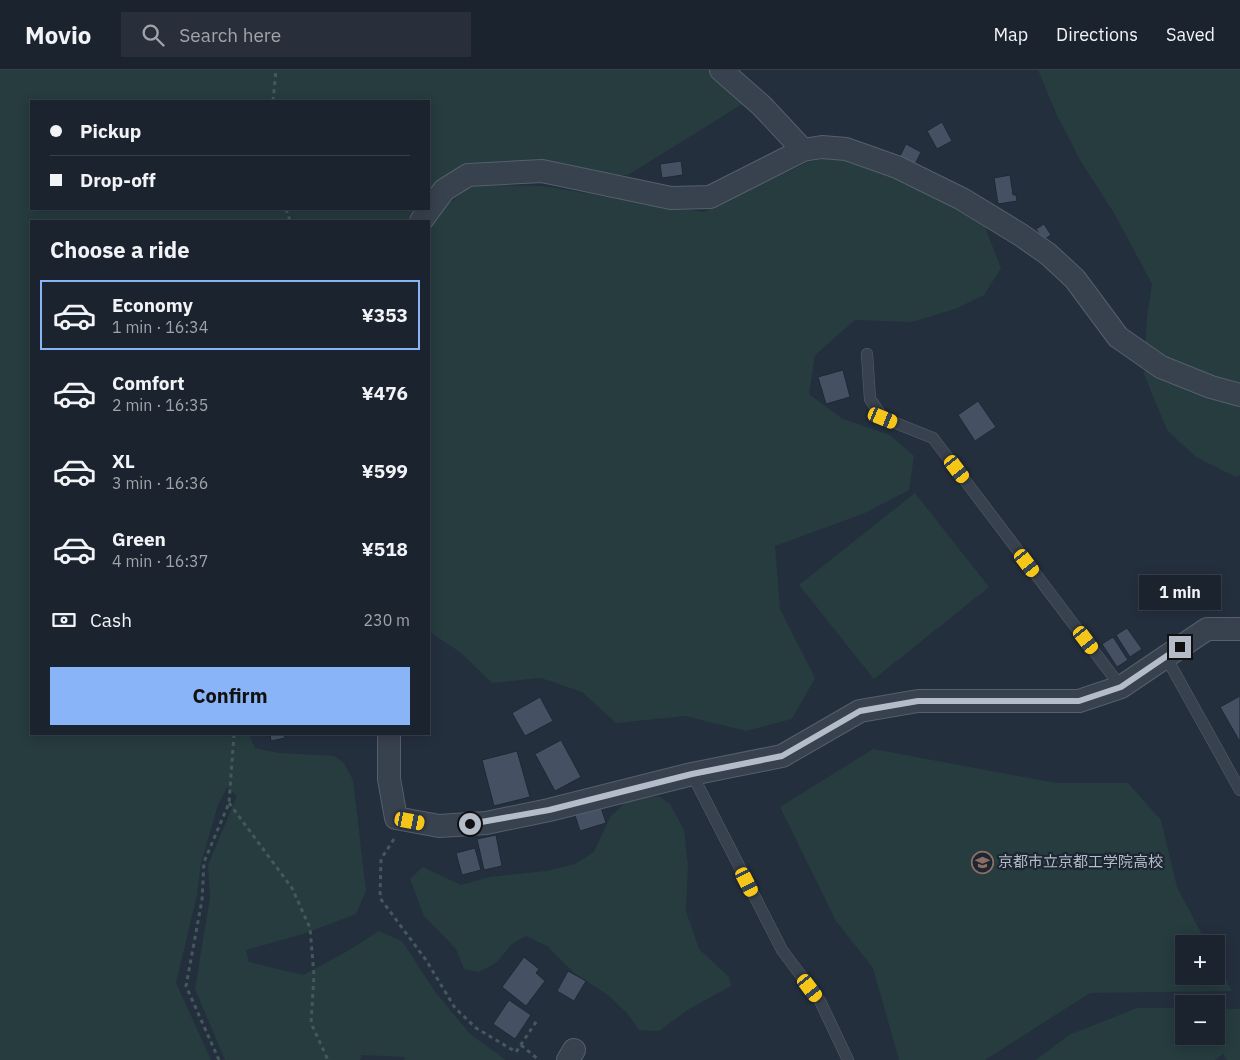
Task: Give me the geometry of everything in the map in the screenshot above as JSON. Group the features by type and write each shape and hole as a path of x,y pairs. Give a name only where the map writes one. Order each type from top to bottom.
{"street":[{"path":"721,70 762,106 804,150"},
{"path":"430,210 444,190 468,175 542,171 671,198 710,197 804,150 822,147 846,149 897,167 962,199 1048,254 1075,279 1118,337 1161,367 1211,387 1240,395"},
{"path":"389,735 389,779 396,818 439,826 486,823 549,810 692,774 782,756 860,711 918,701 1079,701 1121,687 1207,628 1240,629"}],"lane":[{"path":"867,354 870,399 883,418 933,438 1121,687"},
{"path":"1166,656 1240,790"},
{"path":"692,774 782,950 820,1001 848,1060"}],"path":[{"path":"273,100 276,70"},
{"path":"219,1060 186,986 202,900 204,862 229,803 234,735"},
{"path":"229,803 292,888 310,928 314,975 311,1023 328,1060"},
{"path":"396,818 396,837 381,859 380,898 426,960 455,1008 476,1028 516,1052 538,1019"},
{"path":"521,1045 539,1060"}],"green space":[{"path":"0,70 711,70 744,103 628,175 613,175 546,163 430,193 430,100 30,100 30,210 417,210 411,220 30,220 30,735 249,735 255,748 279,753 334,756 344,763 353,780 366,891 356,914 303,934 246,950 249,962 303,975 346,952 379,931 402,941 436,993 470,1034 506,1060 404,1060 405,1057 362,1055 360,1060 225,1060 195,989 210,897 208,865 237,796 227,787 218,805 201,863 197,895 176,983 211,1060 0,1060"},
{"path":"1038,70 1240,70 1240,475 1236,477 1196,457 1167,430 1144,374 1147,317 1152,284 1114,213 1080,160 1056,113"},
{"path":"842,155 890,172 983,222 1001,268 984,295 955,309 912,322 855,320 815,355 809,394 843,419 890,435 914,456 909,490 865,513 775,546 780,609 815,678 792,719 746,731 685,716 616,723 582,692 541,678 492,683 460,652 430,633 430,224 440,211 472,185 542,186 704,212 808,162"},
{"path":"915,493 989,587 874,679 799,585"},
{"path":"873,749 1056,783 1128,783 1161,820 1177,887 1202,935 1175,935 1175,985 1225,985 1225,978 1232,991 1090,993 985,1060 899,1060 873,968 836,921 780,807"},
{"path":"632,796 660,797 670,804 684,830 688,866 686,911 699,949 729,977 731,986 689,1009 659,1031 639,1030 627,1013 608,995 574,973 547,946 526,936 512,944 497,962 479,972 464,969 456,949 424,916 410,879 423,867 461,885 489,877 546,871 575,864 594,852 610,817"},
{"path":"1137,1008 1175,1008 1175,1045 1225,1045 1225,1009 1240,1009 1240,1060 1227,1060 1223,1054 1215,1060 1036,1060 1069,1035"}],"building":[{"path":"942,122 952,141 937,149 927,131"},
{"path":"906,144 921,152 915,164 900,156"},
{"path":"681,161 683,175 662,178 660,164"},
{"path":"1010,175 1013,195 1016,195 1017,201 998,204 994,178"},
{"path":"1044,224 1051,235 1043,240 1036,229"},
{"path":"843,370 850,397 826,404 818,377"},
{"path":"978,401 996,427 975,441 958,415"},
{"path":"1127,628 1142,649 1130,657 1116,635"},
{"path":"1113,637 1128,660 1117,667 1102,644"},
{"path":"1240,696 1240,742 1220,707"},
{"path":"540,697 553,721 525,736 512,713"},
{"path":"270,735 284,735 285,738 271,741"},
{"path":"561,740 581,777 555,791 535,754"},
{"path":"517,751 530,797 494,806 482,760"},
{"path":"600,804 606,823 580,831 574,812"},
{"path":"496,835 502,866 484,870 477,839"},
{"path":"475,848 481,870 462,875 456,853"},
{"path":"524,957 539,969 536,973 545,981 526,1006 502,987"},
{"path":"568,971 586,981 574,1001 557,991"},
{"path":"509,1000 531,1015 515,1039 493,1024"}],"place":[{"name":"京都市立京都工学院高校","path":"982,862"}],"route":[{"path":"470,824 486,823 549,810 692,774 782,756 860,711 918,701 1079,701 1121,687 1180,647"}]}
